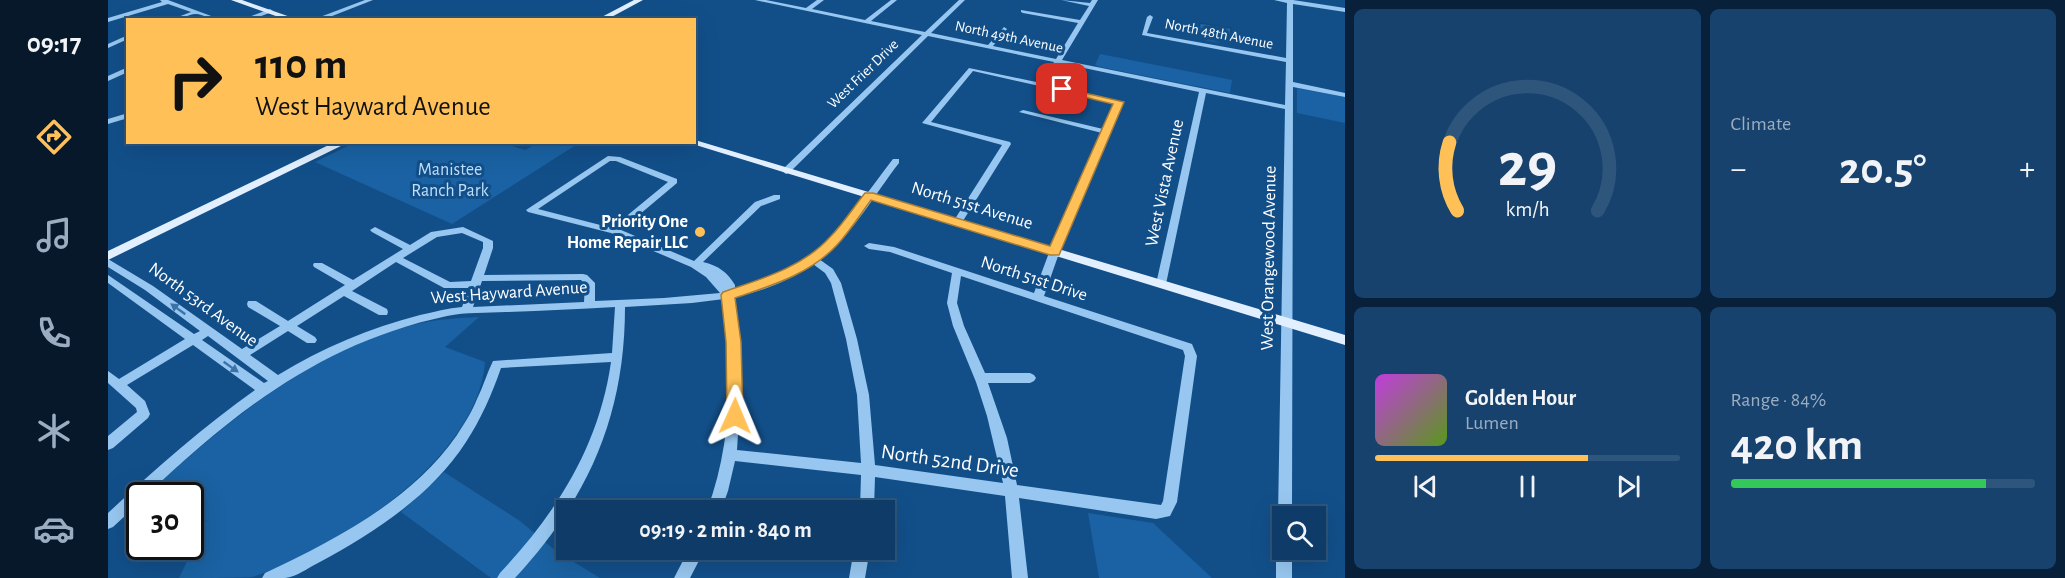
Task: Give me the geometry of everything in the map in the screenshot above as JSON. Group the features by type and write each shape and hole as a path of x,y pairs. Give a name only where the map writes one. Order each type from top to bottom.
{"main road":[{"path":"235,0 290,18"},
{"path":"603,18 639,0"},
{"path":"108,256 340,144"},
{"name":"North 51st Avenue","path":"696,144 1345,340"}],"street":[{"path":"320,18 366,0"},
{"name":"North 49th Avenue","path":"758,0 1289,108"},
{"path":"807,10 821,0"},
{"path":"866,22 894,0"},
{"name":"West Frier Drive","path":"786,171 962,0"},
{"path":"1043,85 1094,2 1064,0"},
{"path":"1277,0 1345,10"},
{"path":"108,20 165,1 214,18"},
{"name":"West Orangewood Avenue","path":"1285,506 1290,1"},
{"path":"250,18 270,11"},
{"path":"1023,11 1082,22"},
{"path":"179,18 197,12"},
{"name":"North 48th Avenue","path":"1150,17 1144,34 1290,61"},
{"path":"989,47 1004,29"},
{"path":"108,46 126,38"},
{"path":"958,222 1007,144 926,123 971,69 1119,102 1054,252 1038,297"},
{"path":"108,79 126,70"},
{"path":"1290,84 1345,95"},
{"name":"West Vista Avenue","path":"1161,284 1203,91"},
{"path":"1023,112 1107,132"},
{"path":"108,122 126,116"},
{"path":"614,231 674,181 617,159 608,158 531,210 614,231 695,265 710,275 728,295 736,376 735,416 718,500"},
{"name":"West Hayward Avenue","path":"108,522 197,440 276,380 328,351 413,319 466,311 620,304 728,295 780,278 813,259 834,241 896,161"},
{"path":"695,265 758,204 777,197"},
{"path":"375,230 411,249"},
{"path":"242,355 434,234 463,230 488,241 488,248 466,311"},
{"name":"North 51st Drive","path":"869,246 891,249 1188,347 1191,356 1170,502 1165,511"},
{"path":"396,258 448,286 475,281 583,277 590,284 589,305"},
{"path":"813,259 833,277 842,301 865,400 869,470 868,500"},
{"name":"North 53rd Avenue","path":"108,262 113,263 149,288 276,380"},
{"path":"318,265 383,312"},
{"path":"957,271 952,303 981,378 1002,446 1012,490 1020,578"},
{"name":"North 53rd Avenue","path":"108,278 263,389"},
{"path":"132,296 149,288"},
{"path":"252,304 311,340"},
{"path":"505,578 557,516 599,438 611,392 621,326 620,304"},
{"path":"108,444 144,414 141,405 113,381 208,331"},
{"path":"270,578 304,563 350,537 382,517 409,495 463,436 478,411 497,364 616,357"},
{"path":"981,378 1030,378"},
{"name":"North 52nd Drive","path":"729,455 869,470 1156,512 1165,511"},
{"path":"682,578 691,560"},
{"path":"857,578 860,560"},
{"path":"1284,560 1284,578"}],"green space":[{"path":"1100,54 1232,80 1230,93 1100,67 1095,65"},
{"path":"1297,88 1345,97 1345,123 1297,113"},
{"name":"Manistee Ranch Park","path":"352,144 505,144 525,150 536,144 577,144 452,224 315,162"},
{"path":"479,317 445,347 485,362 476,398 458,433 431,466 398,496 361,523 323,546 286,564 252,577 179,578 188,560 204,560 204,526 207,520 204,520 204,482 161,482 240,415 307,370 381,335 421,323"},
{"path":"444,472 520,521 556,551 556,560 571,560 600,578 491,578 401,512"},
{"path":"1088,513 1153,523 1212,578 1099,578"}],"building":[{"path":"1200,23 1231,28 1230,38 1207,37 1208,34 1198,32"}],"place":[{"name":"Priority One Home Repair LLC","path":"700,232"}],"route":[{"path":"735,416 736,376 728,295 780,278 821,254 834,241 869,195 1054,252 1119,102 1062,89"}]}
